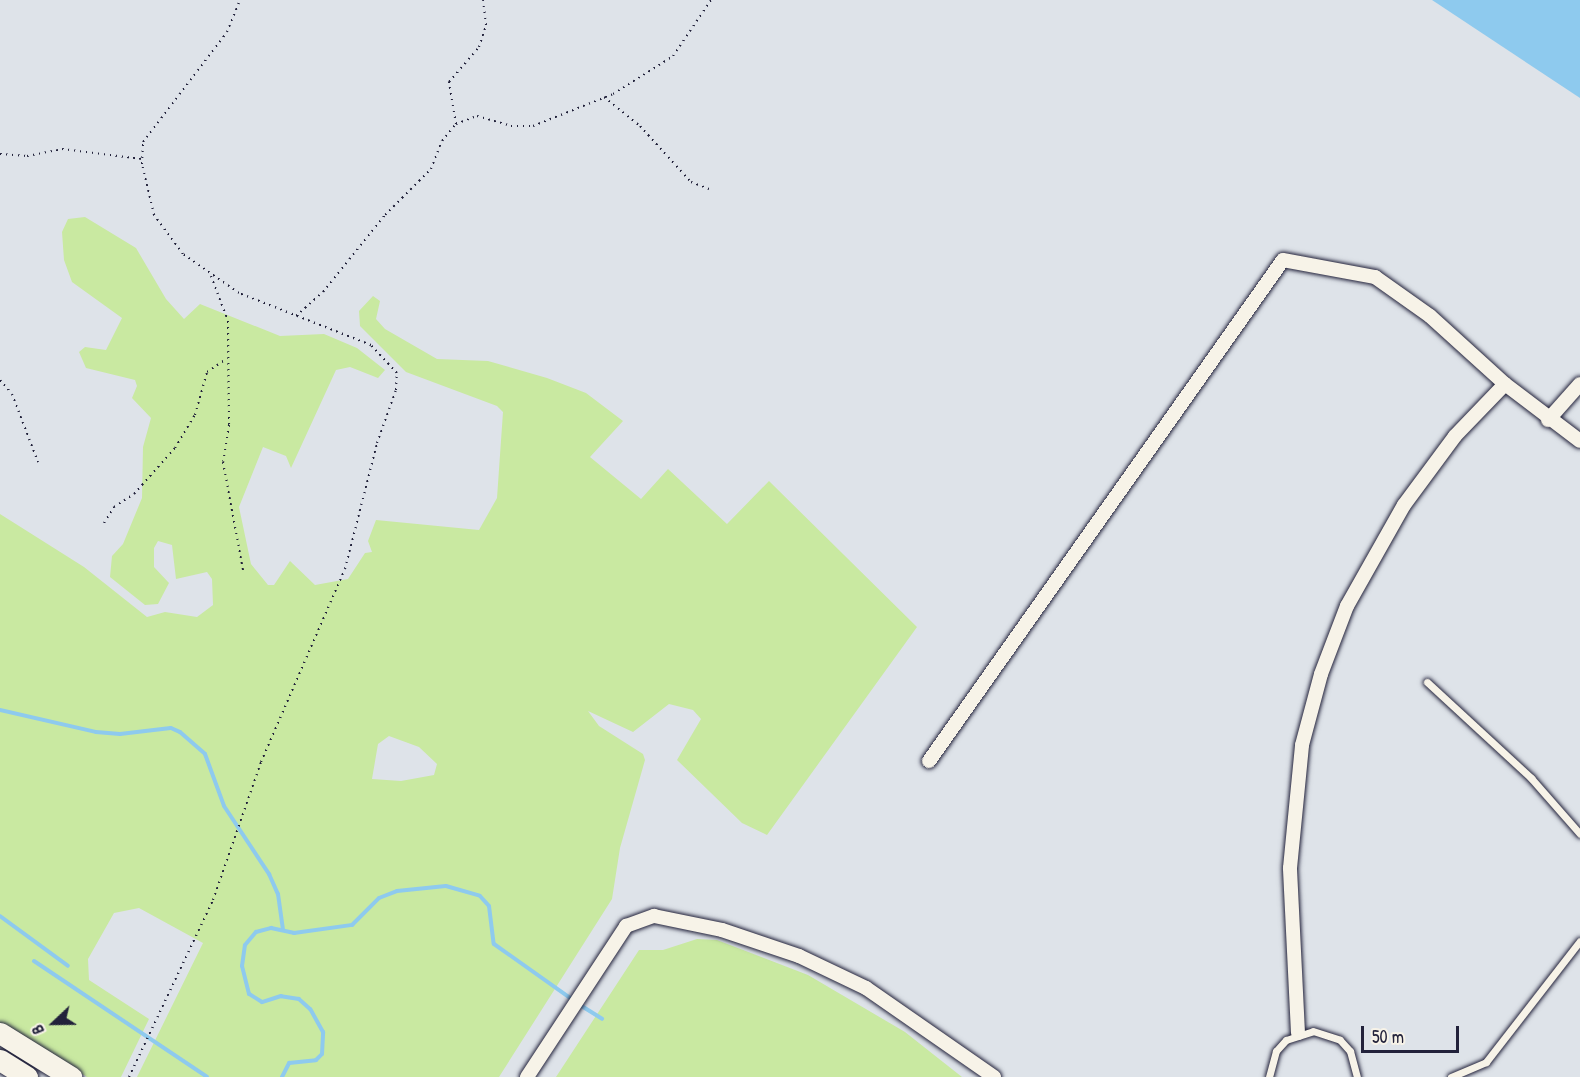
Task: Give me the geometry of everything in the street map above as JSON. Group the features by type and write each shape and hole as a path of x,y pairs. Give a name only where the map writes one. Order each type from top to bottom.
{"main road":[{"path":"0,1033 71,1077"},
{"path":"0,1060 27,1077"}],"street":[{"path":"929,761 1283,260 1375,277 1431,315 1505,384 1548,420 1580,441"},
{"path":"1298,1033 1290,868 1302,745 1321,674 1347,606 1404,505 1455,436 1505,384"},
{"path":"1548,420 1580,384"},
{"path":"527,1077 626,926 654,916 722,930 799,956 866,988 994,1077"}],"lane":[{"path":"1427,682 1531,778 1580,834"},
{"path":"1451,1077 1486,1062 1580,941"},
{"path":"1269,1077 1276,1051 1298,1033 1327,1033 1340,1040 1350,1051 1357,1077"}],"path":[{"path":"129,1077 213,900 261,762 345,569 377,443 396,390 397,373 371,345 239,293 183,254 158,222 142,159 143,142 152,123 227,32 240,0"},
{"path":"456,124 448,82 479,47 486,25 483,0"},
{"path":"296,316 323,292 385,215 431,169 442,141 456,124 477,116 511,126 533,126 650,75 673,56 711,0"},
{"path":"603,97 640,126 691,182 712,190"},
{"path":"0,154 27,156 63,149 142,159"},
{"path":"210,274 228,321 226,359 229,425 223,462 243,570"},
{"path":"104,523 114,507 176,448 195,415 207,372 226,359"},
{"path":"0,380 12,394 38,462"}],"green space":[{"path":"85,217 136,248 166,299 184,319 200,304 280,336 324,334 357,348 385,370 378,378 350,367 336,370 291,468 286,456 263,447 239,507 251,564 268,585 274,585 290,561 315,585 348,579 365,553 372,552 368,541 376,520 479,530 497,498 503,412 497,406 406,372 360,326 359,311 373,296 380,301 376,319 385,329 437,359 488,361 547,378 586,393 623,421 590,457 641,499 668,469 727,524 769,481 917,627 767,835 742,823 677,760 701,719 693,710 669,704 633,732 588,711 599,726 643,754 645,760 620,848 612,899 499,1077 137,1077 203,943 139,908 114,913 88,959 89,980 149,1019 121,1077 87,1077 0,1024 0,514 84,567 147,617 165,612 197,617 213,605 212,579 207,572 176,579 172,545 158,541 154,548 154,567 169,583 158,604 145,605 110,577 112,556 123,544 142,498 143,447 151,418 132,398 137,386 135,380 86,368 79,352 85,347 106,350 122,318 72,282 64,260 62,232 68,219","holes":["389,736 419,747 437,764 434,775 401,781 372,779 378,744"]},
{"path":"697,939 717,940 808,975 905,1032 962,1077 556,1077 639,950 663,950"}],"water":[{"path":"1432,0 1580,0 1580,98"}],"waterway":[{"path":"0,710 96,732 120,734 171,728 180,732 205,754 224,806 269,874 278,894 283,929"},
{"path":"282,1077 289,1063 316,1060 322,1054 323,1032 310,1009 299,999 281,996 262,1002 249,994 242,966 245,945 256,932 271,928 294,933 352,925 379,898 397,891 446,886 480,896 489,906 494,944 573,1000"},
{"path":"0,916 68,966"},
{"path":"34,961 207,1077"},
{"path":"580,1005 602,1019"}]}
